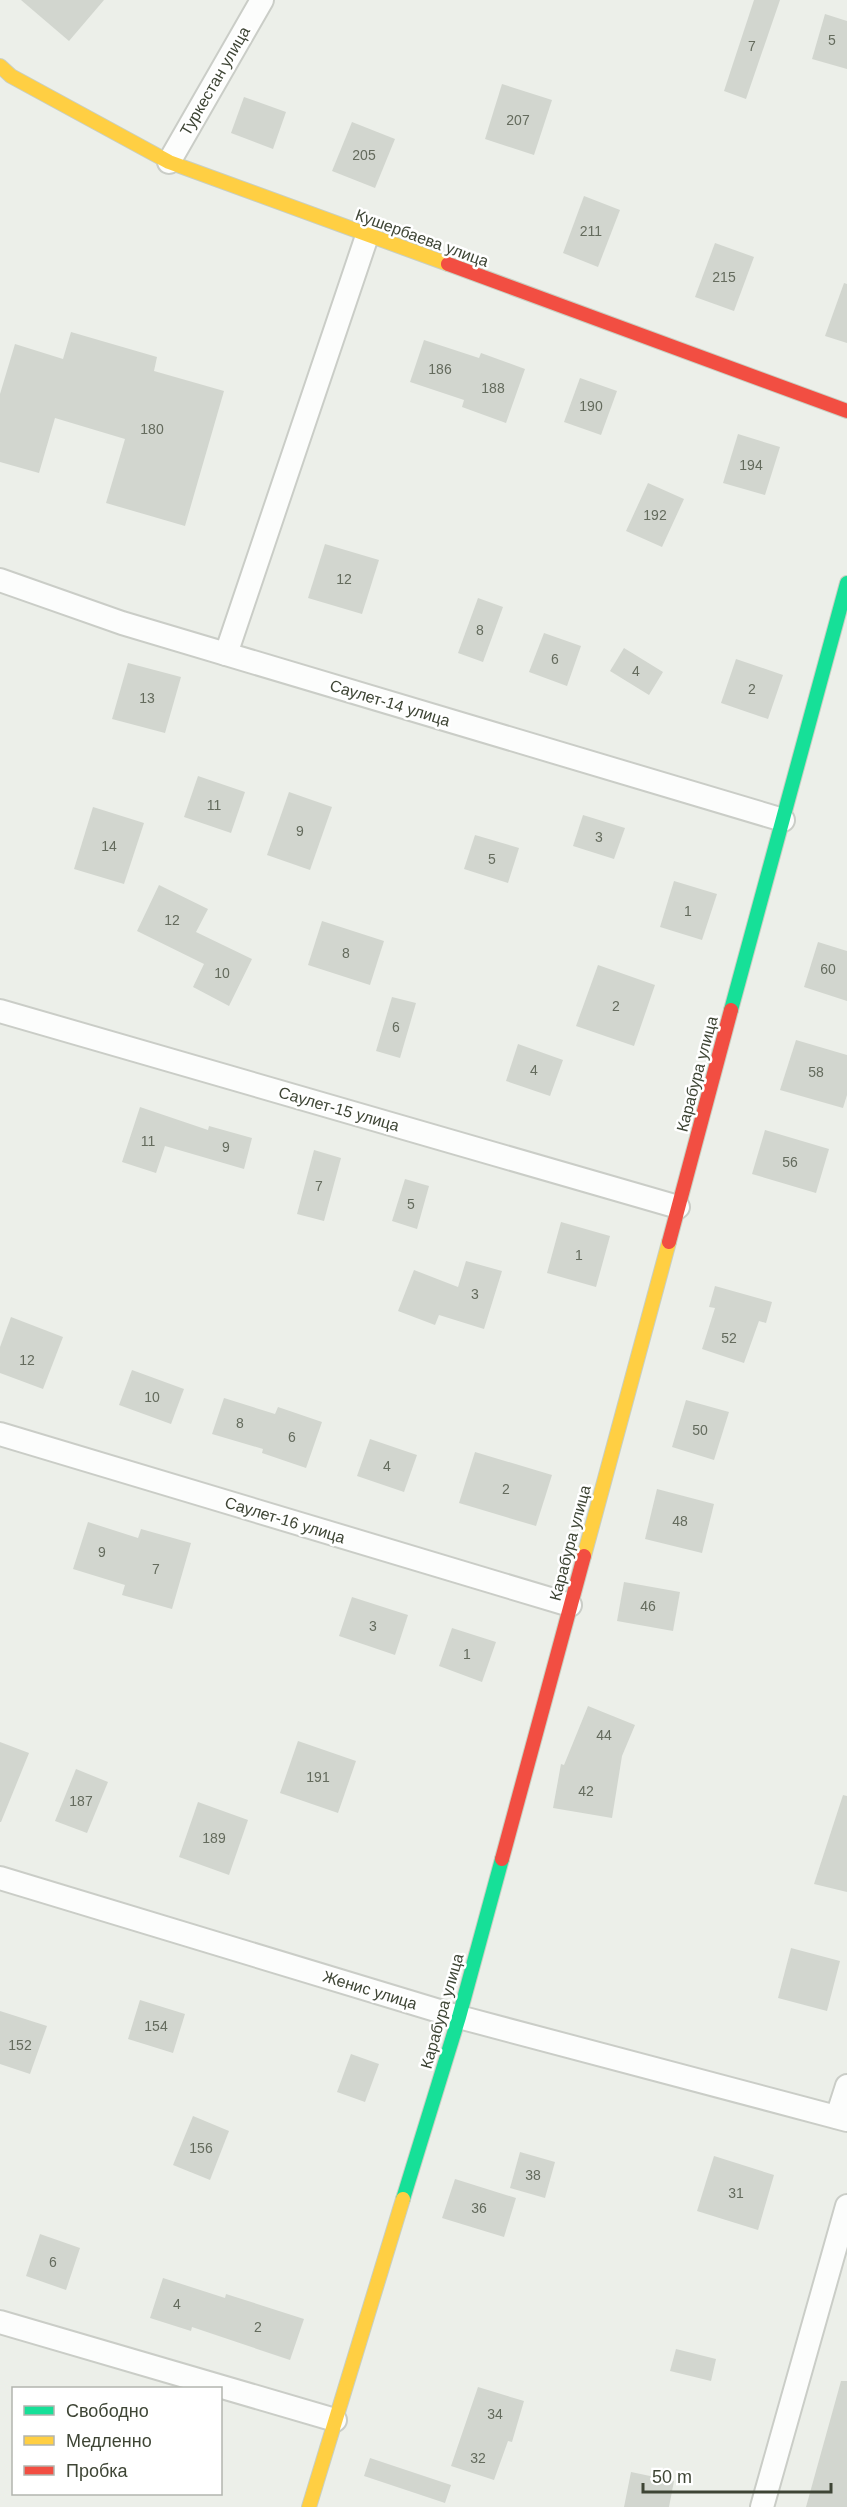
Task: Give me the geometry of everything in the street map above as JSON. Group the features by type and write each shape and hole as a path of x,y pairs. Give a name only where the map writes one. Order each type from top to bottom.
{"street":[{"name":"Туркестан улица","path":"169,162 262,0"},
{"name":"Кушербаева улица","path":"4,76 169,162 847,411"},
{"path":"226,654 367,236"},
{"name":"Саулет-14 улица","path":"0,580 122,623 783,820"},
{"name":"Карабура улица","path":"309,2507 459,2017 847,583"},
{"name":"Саулет-15 улица","path":"0,1011 678,1207"},
{"name":"Саулет-16 улица","path":"0,1434 570,1605"},
{"name":"Женис улица","path":"0,1878 459,2017 842,2118"},
{"path":"842,2118 847,2086"},
{"path":"762,2507 847,2206"},
{"path":"0,2322 220,2387"},
{"path":"222,2388 335,2421"}],"building":[{"path":"21,0 104,0 69,41"},
{"path":"754,0 780,0 746,99 724,91"},
{"path":"825,14 847,21 847,69 812,59"},
{"path":"502,84 552,100 534,155 485,139"},
{"path":"244,97 286,112 273,149 231,133"},
{"path":"352,122 395,139 375,188 332,171"},
{"path":"584,196 620,210 598,267 563,253"},
{"path":"715,243 754,257 734,311 695,297"},
{"path":"844,283 847,284 847,343 825,336"},
{"path":"71,332 157,357 154,371 224,391 185,526 106,503 125,439 55,418 39,473 0,462 0,394 15,344 63,359"},
{"path":"424,340 479,358 481,353 525,369 506,423 462,407 464,400 410,382"},
{"path":"580,378 617,391 601,435 564,422"},
{"path":"738,434 780,447 765,495 723,483"},
{"path":"648,483 684,499 662,547 626,531"},
{"path":"325,544 379,560 362,614 308,598"},
{"path":"478,598 503,607 483,662 458,653"},
{"path":"544,633 581,646 567,686 529,672"},
{"path":"624,648 663,672 649,695 610,671"},
{"path":"736,659 783,675 768,719 721,703"},
{"path":"128,663 181,677 165,733 112,719"},
{"path":"198,776 245,792 231,833 184,817"},
{"path":"289,792 332,807 310,870 267,855"},
{"path":"93,807 144,823 124,884 74,869"},
{"path":"583,815 625,828 614,859 573,846"},
{"path":"475,835 519,848 508,883 464,869"},
{"path":"674,881 717,894 702,940 660,927"},
{"path":"159,885 208,909 196,932 252,959 229,1006 193,987 204,964 137,931"},
{"path":"322,921 384,941 370,985 308,965"},
{"path":"818,942 847,951 847,1001 804,987"},
{"path":"598,965 655,985 634,1046 576,1026"},
{"path":"392,997 416,1003 400,1058 376,1051"},
{"path":"796,1040 847,1055 847,1095 843,1108 780,1090"},
{"path":"518,1044 563,1060 550,1096 506,1081"},
{"path":"140,1107 208,1130 209,1126 252,1138 244,1169 165,1146 156,1173 122,1162"},
{"path":"765,1130 829,1149 816,1193 752,1174"},
{"path":"314,1150 341,1158 324,1221 297,1214"},
{"path":"405,1179 429,1186 417,1229 392,1221"},
{"path":"561,1222 610,1236 596,1287 547,1273"},
{"path":"466,1261 502,1271 484,1329 439,1315 435,1325 398,1311 414,1270 458,1287"},
{"path":"715,1286 772,1302 766,1323 759,1321 744,1363 702,1349 715,1308 709,1307"},
{"path":"11,1317 63,1337 43,1389 0,1373 0,1347"},
{"path":"132,1370 184,1389 171,1424 119,1405"},
{"path":"224,1398 275,1414 278,1407 322,1422 306,1468 262,1453 263,1449 212,1434"},
{"path":"686,1400 729,1412 714,1460 672,1447"},
{"path":"370,1439 417,1455 404,1492 357,1476"},
{"path":"475,1452 552,1475 536,1526 459,1503"},
{"path":"657,1489 714,1504 702,1553 645,1539"},
{"path":"88,1522 138,1538 141,1529 191,1543 172,1609 122,1595 125,1585 73,1569"},
{"path":"624,1582 680,1592 673,1631 617,1621"},
{"path":"352,1597 408,1615 395,1655 339,1636"},
{"path":"452,1628 496,1642 482,1682 439,1666"},
{"path":"588,1706 635,1725 622,1756 612,1818 553,1808 561,1764 564,1765"},
{"path":"298,1741 356,1761 338,1813 280,1793"},
{"path":"0,1742 29,1753 1,1822 0,1822"},
{"path":"76,1769 108,1782 87,1833 55,1821"},
{"path":"843,1795 847,1796 847,1892 814,1884"},
{"path":"198,1802 248,1820 229,1875 179,1857"},
{"path":"791,1948 840,1961 827,2011 778,1998"},
{"path":"140,2000 185,2014 173,2053 128,2039"},
{"path":"0,2011 47,2026 30,2074 0,2064"},
{"path":"351,2054 379,2064 365,2102 337,2092"},
{"path":"193,2116 229,2131 210,2180 173,2165"},
{"path":"520,2152 555,2162 545,2198 510,2188"},
{"path":"714,2156 774,2175 758,2230 697,2211"},
{"path":"455,2179 516,2198 504,2237 442,2218"},
{"path":"40,2234 80,2248 66,2290 26,2276"},
{"path":"163,2278 225,2298 226,2294 304,2319 290,2360 192,2327 191,2331 150,2318"},
{"path":"676,2349 716,2359 711,2381 670,2371"},
{"path":"841,2381 847,2381 847,2507 806,2507"},
{"path":"478,2387 524,2401 512,2442 508,2441 494,2480 451,2466"},
{"path":"370,2458 451,2485 445,2503 364,2476"},
{"path":"631,2472 674,2481 669,2507 624,2507"}],"traffic: fast":[{"path":"731,1010 847,583"},
{"path":"403,2199 459,2017 502,1859"}],"traffic: slow":[{"path":"0,66 11,76 169,162 448,264"},
{"path":"584,1556 669,1242"},
{"path":"309,2507 403,2199"}],"traffic: jam":[{"path":"448,264 847,411"},
{"path":"669,1242 731,1010"},
{"path":"502,1859 584,1556"}]}
